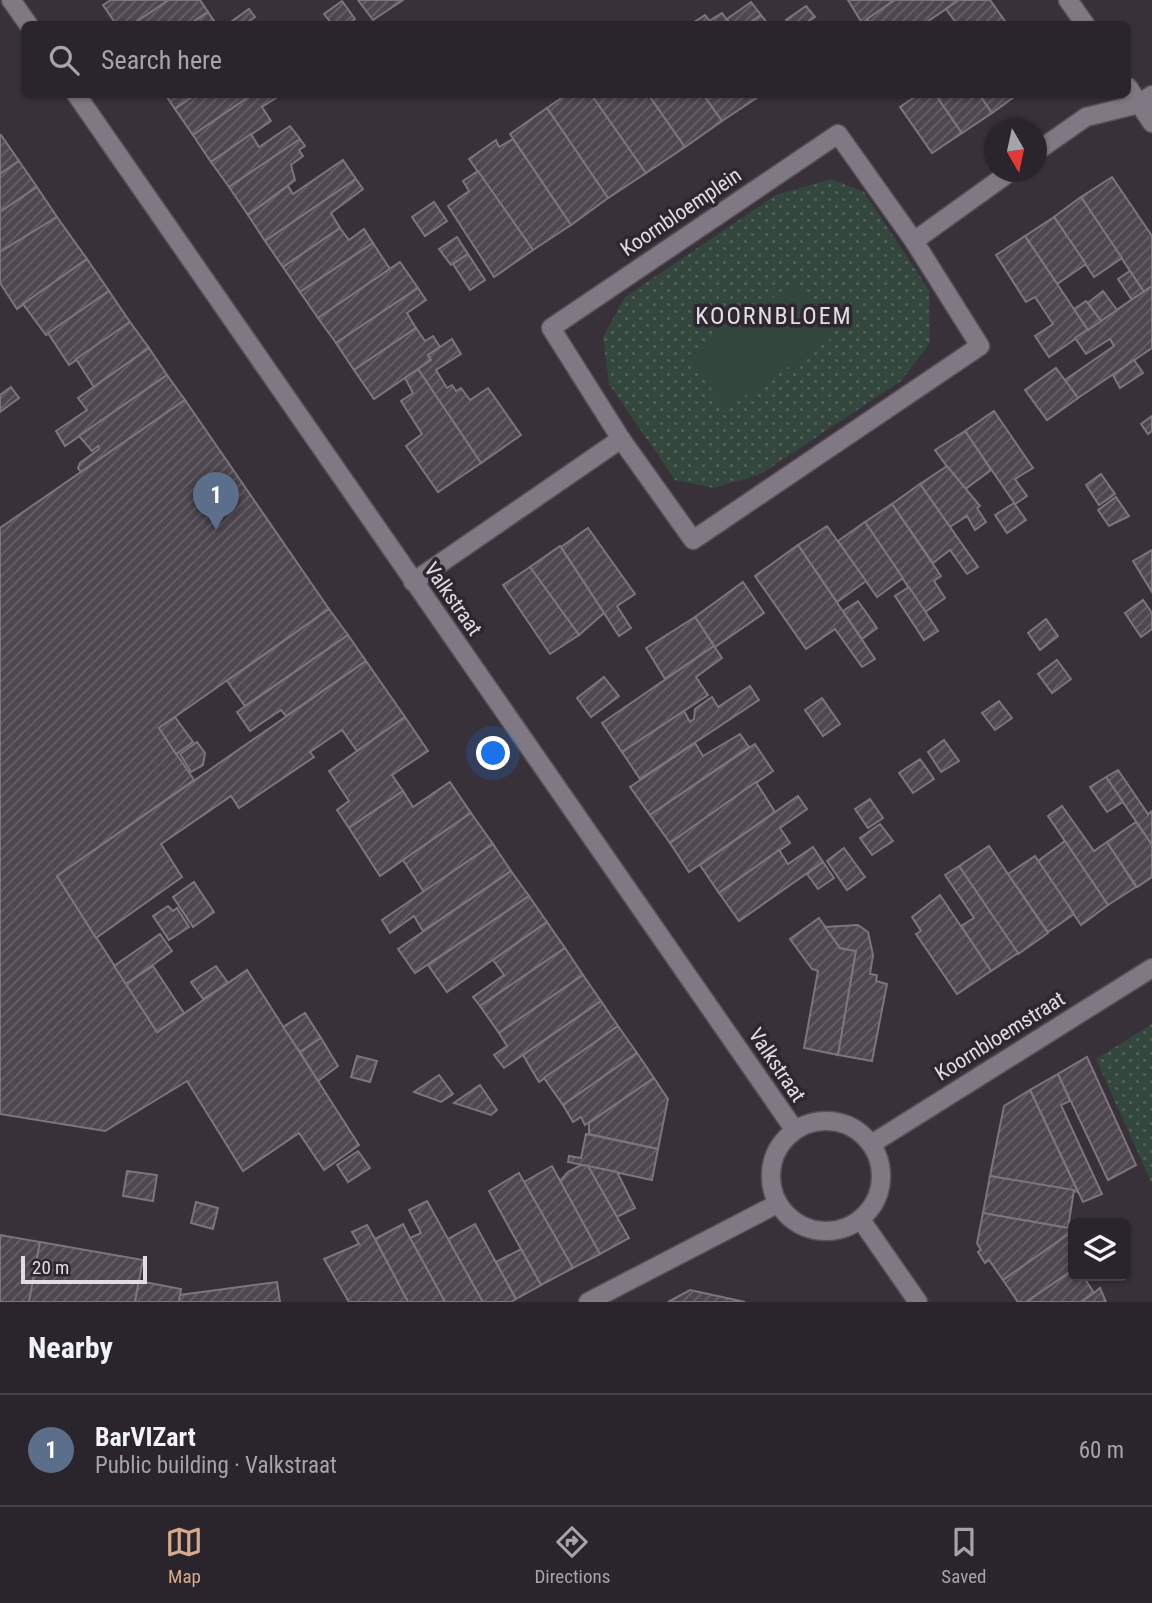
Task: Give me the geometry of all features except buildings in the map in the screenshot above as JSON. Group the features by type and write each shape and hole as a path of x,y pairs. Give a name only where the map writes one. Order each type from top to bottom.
{"street":[{"path":"11,0 26,21"},
{"path":"1068,0 1083,21"},
{"path":"1131,89 1146,100 1152,122"},
{"name":"Valkstraat","path":"79,98 794,1129"},
{"path":"1047,145 1086,117 1146,100"},
{"name":"Koornbloemplein","path":"838,134 914,241 981,346 693,540 621,439 551,328 838,134"},
{"path":"914,241 996,182"},
{"path":"413,582 621,439"},
{"name":"Koornbloemstraat","path":"873,1143 1152,968"},
{"path":"821,1119 850,1124 873,1143 883,1172 877,1200 861,1220 828,1233 799,1225 777,1204 769,1177 775,1150 794,1129 821,1119"},
{"path":"588,1302 777,1204"},
{"path":"861,1220 918,1302"}],"green space":[{"path":"831,179 864,192 929,290 930,343 901,381 761,474 714,488 675,480 609,384 603,337 625,297 776,195"},
{"path":"794,283 831,338 725,409 689,355"},
{"path":"1152,1024 1152,1184 1096,1059"}],"place":[{"name":"BarVIZart","path":"216,530"}],"district":[{"name":"KOORNBLOEM","path":"774,316"}]}
